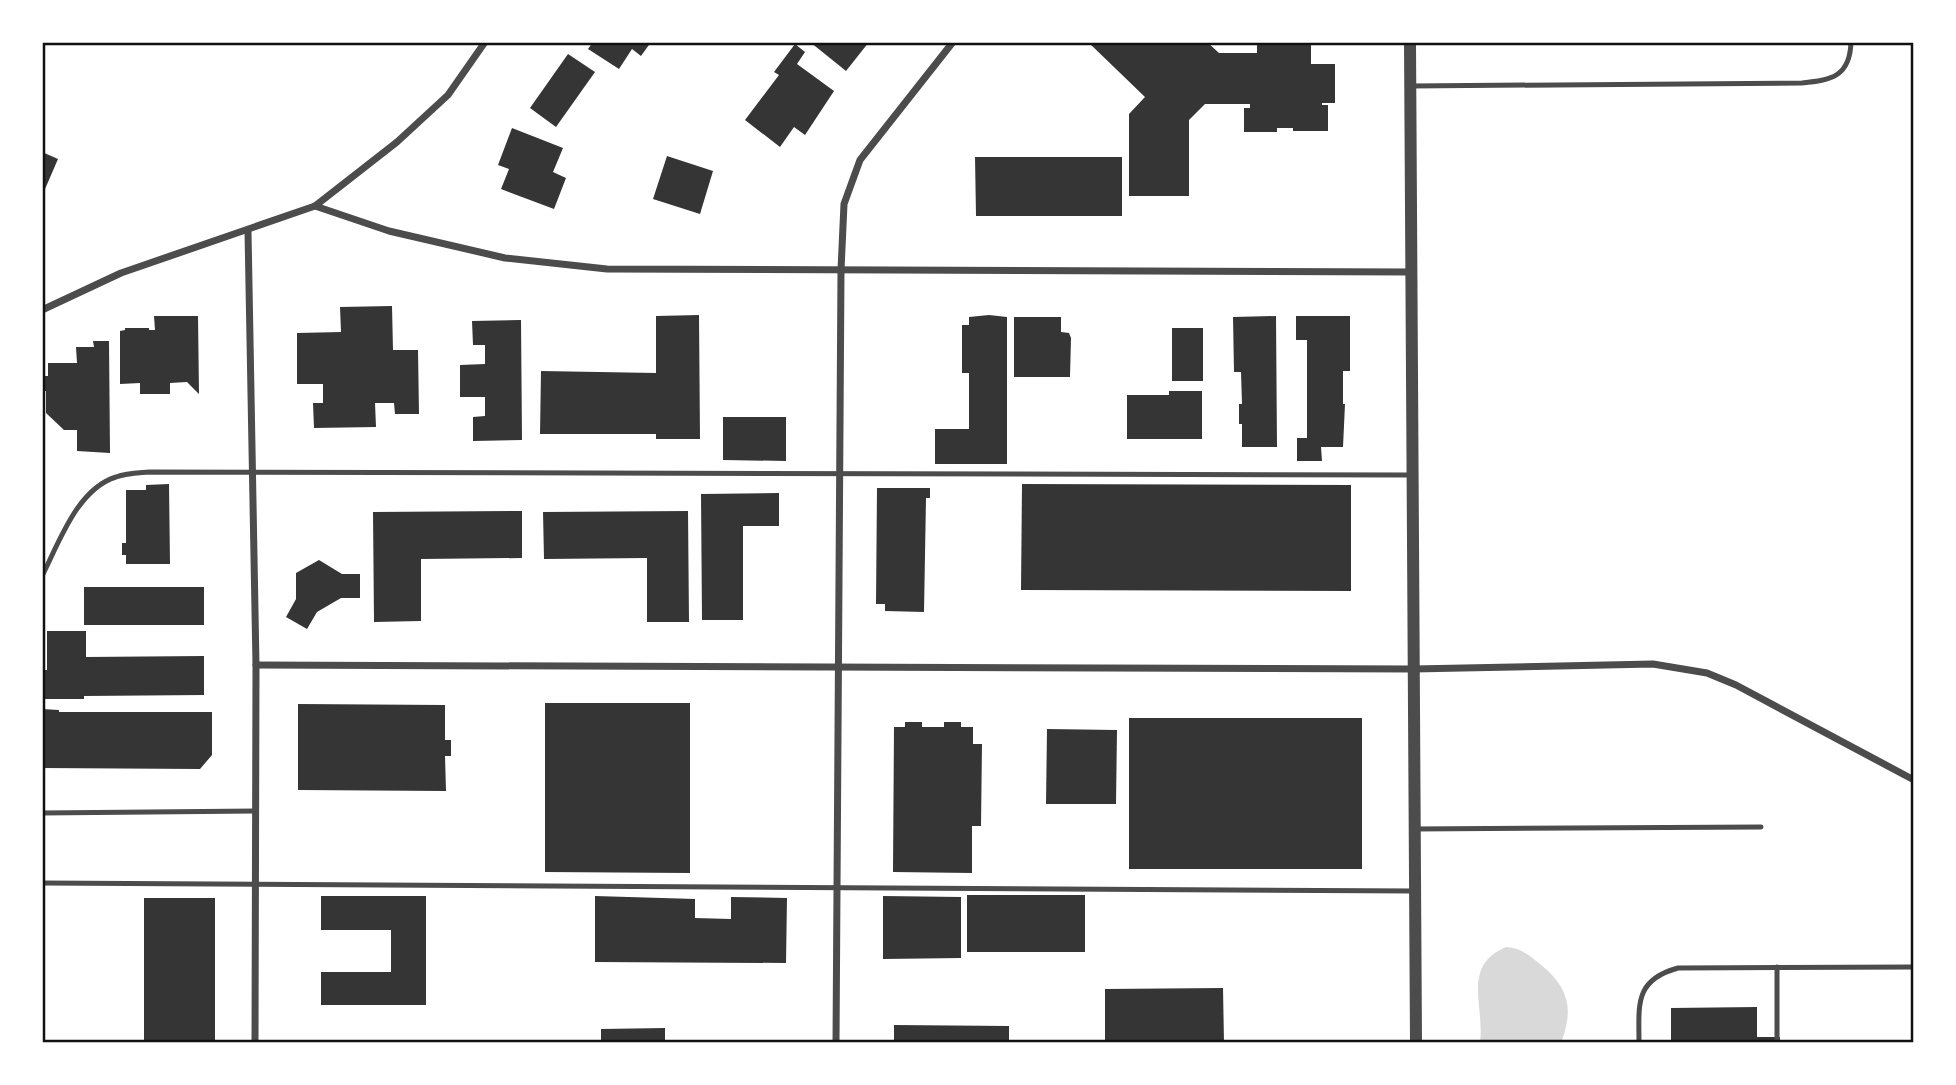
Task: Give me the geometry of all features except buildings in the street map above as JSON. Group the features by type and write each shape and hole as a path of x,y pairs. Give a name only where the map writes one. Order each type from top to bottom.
{"street":[{"path":"42,310 121,273 315,206 397,142 448,95 485,42"},
{"path":"836,1043 839,474 844,204 860,160 953,42"},
{"path":"1410,42 1416,1043"},
{"path":"315,206 389,231 505,258 607,268 1411,272"},
{"path":"248,231 256,665 255,1043"},
{"path":"256,665 1413,669 1653,664 1707,673 1736,684 1914,780"}],"lane":[{"path":"1411,86 1802,83 1825,80 1837,75 1845,67 1850,42"},
{"path":"42,576 88,495 114,477 149,472 1412,475"},
{"path":"42,813 256,811"},
{"path":"1414,829 1761,827"},
{"path":"42,883 1415,891"},
{"path":"1777,967 1777,1043"},
{"path":"1639,1043 1641,996 1660,973 1678,968 1914,967"}],"shaded area":[{"path":"1506,947 1520,950 1532,958 1550,973 1563,990 1568,1009 1561,1043 1480,1043 1479,976 1492,955"}]}
